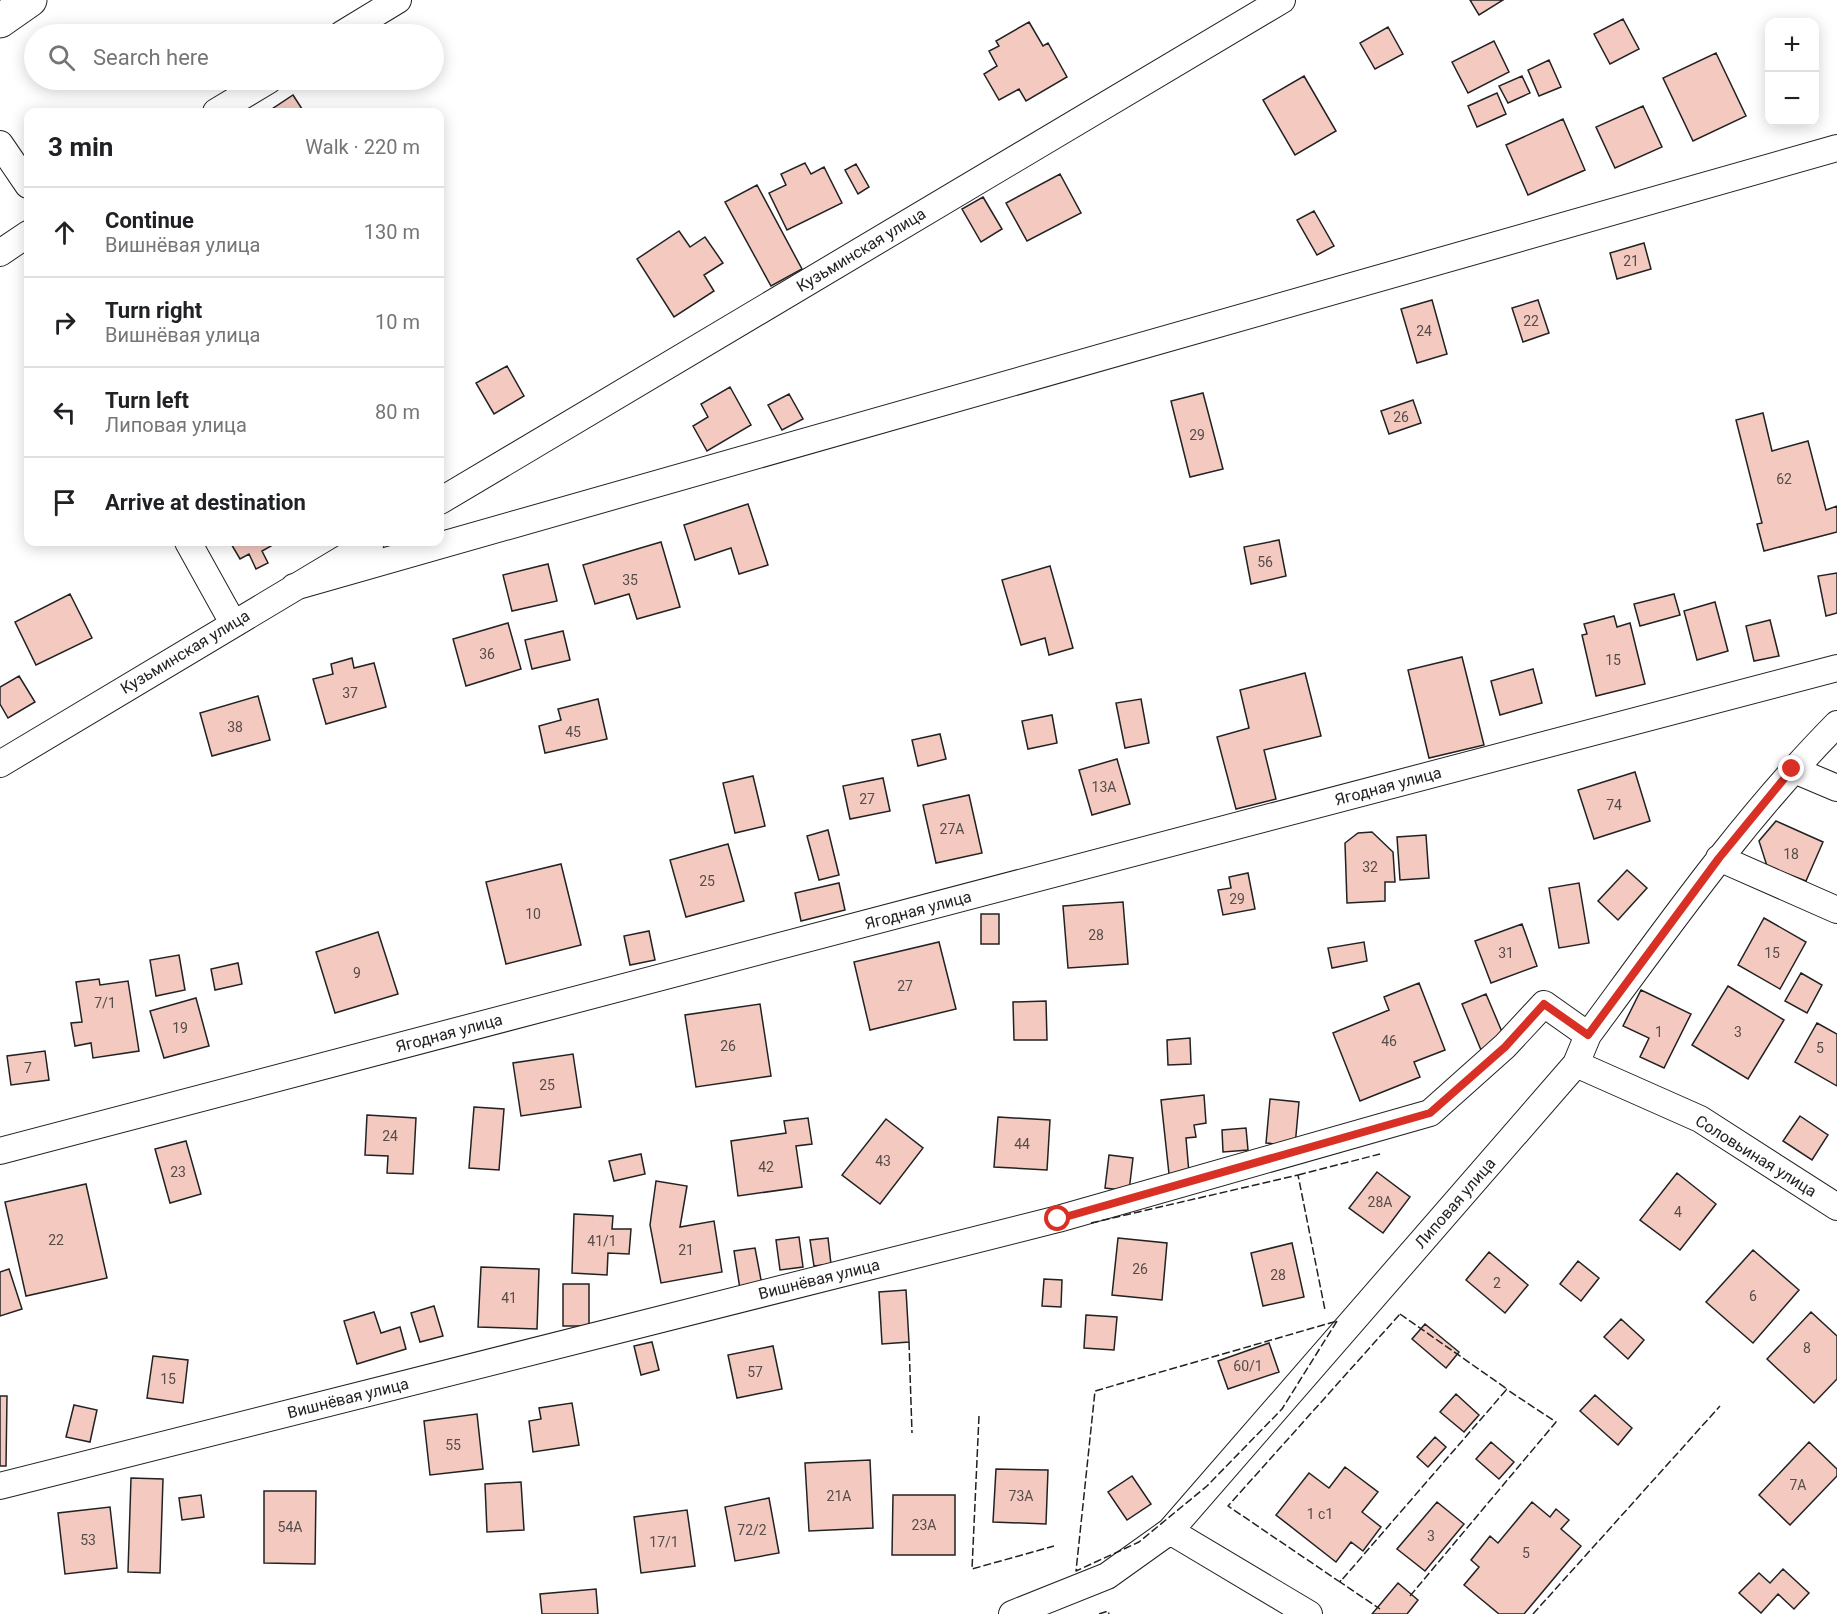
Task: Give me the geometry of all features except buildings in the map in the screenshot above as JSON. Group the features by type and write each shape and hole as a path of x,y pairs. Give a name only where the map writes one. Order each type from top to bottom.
{"street":[{"path":"0,21 30,0"},
{"path":"358,24 398,0"},
{"name":"Кузьминская улица","path":"444,499 1282,0"},
{"path":"223,108 252,90"},
{"path":"0,144 24,179"},
{"path":"444,544 1837,148"},
{"path":"0,253 24,242"},
{"path":"190,546 233,623"},
{"name":"Кузьминская улица","path":"0,764 364,546"},
{"path":"294,587 438,546"},
{"name":"Ягодная улица","path":"0,1151 1837,668"},
{"name":"Липовая улица","path":"1012,1614 1107,1576 1170,1531 1576,1064 1588,1035 1719,858 1792,769 1837,723"},
{"path":"1792,769 1837,788"},
{"path":"1719,858 1837,910"},
{"name":"Вишнёвая улица","path":"0,1486 1058,1219 1430,1113 1505,1047 1544,1004 1588,1035"},
{"name":"Соловьиная улица","path":"1576,1064 1700,1119 1837,1207"},
{"path":"1170,1531 1309,1614"}],"fence":[{"path":"1298,1175 1380,1154"},
{"path":"1091,1223 1298,1175 1325,1310"},
{"path":"1400,1314 1507,1389 1340,1582 1228,1506 1400,1314"},
{"path":"1337,1321 1282,1409 1207,1486 1139,1542 1076,1571 1095,1391 1337,1321"},
{"path":"909,1342 912,1433"},
{"path":"1410,1596 1556,1422 1506,1389"},
{"path":"1533,1614 1720,1406"},
{"path":"979,1416 972,1569 1054,1546"},
{"path":"1341,1580 1340,1582 1380,1609"},
{"path":"1099,1614 1108,1611 1109,1614"}],"route":[{"path":"1058,1219 1430,1113 1505,1047 1544,1004 1588,1035 1719,858 1792,769"}]}
